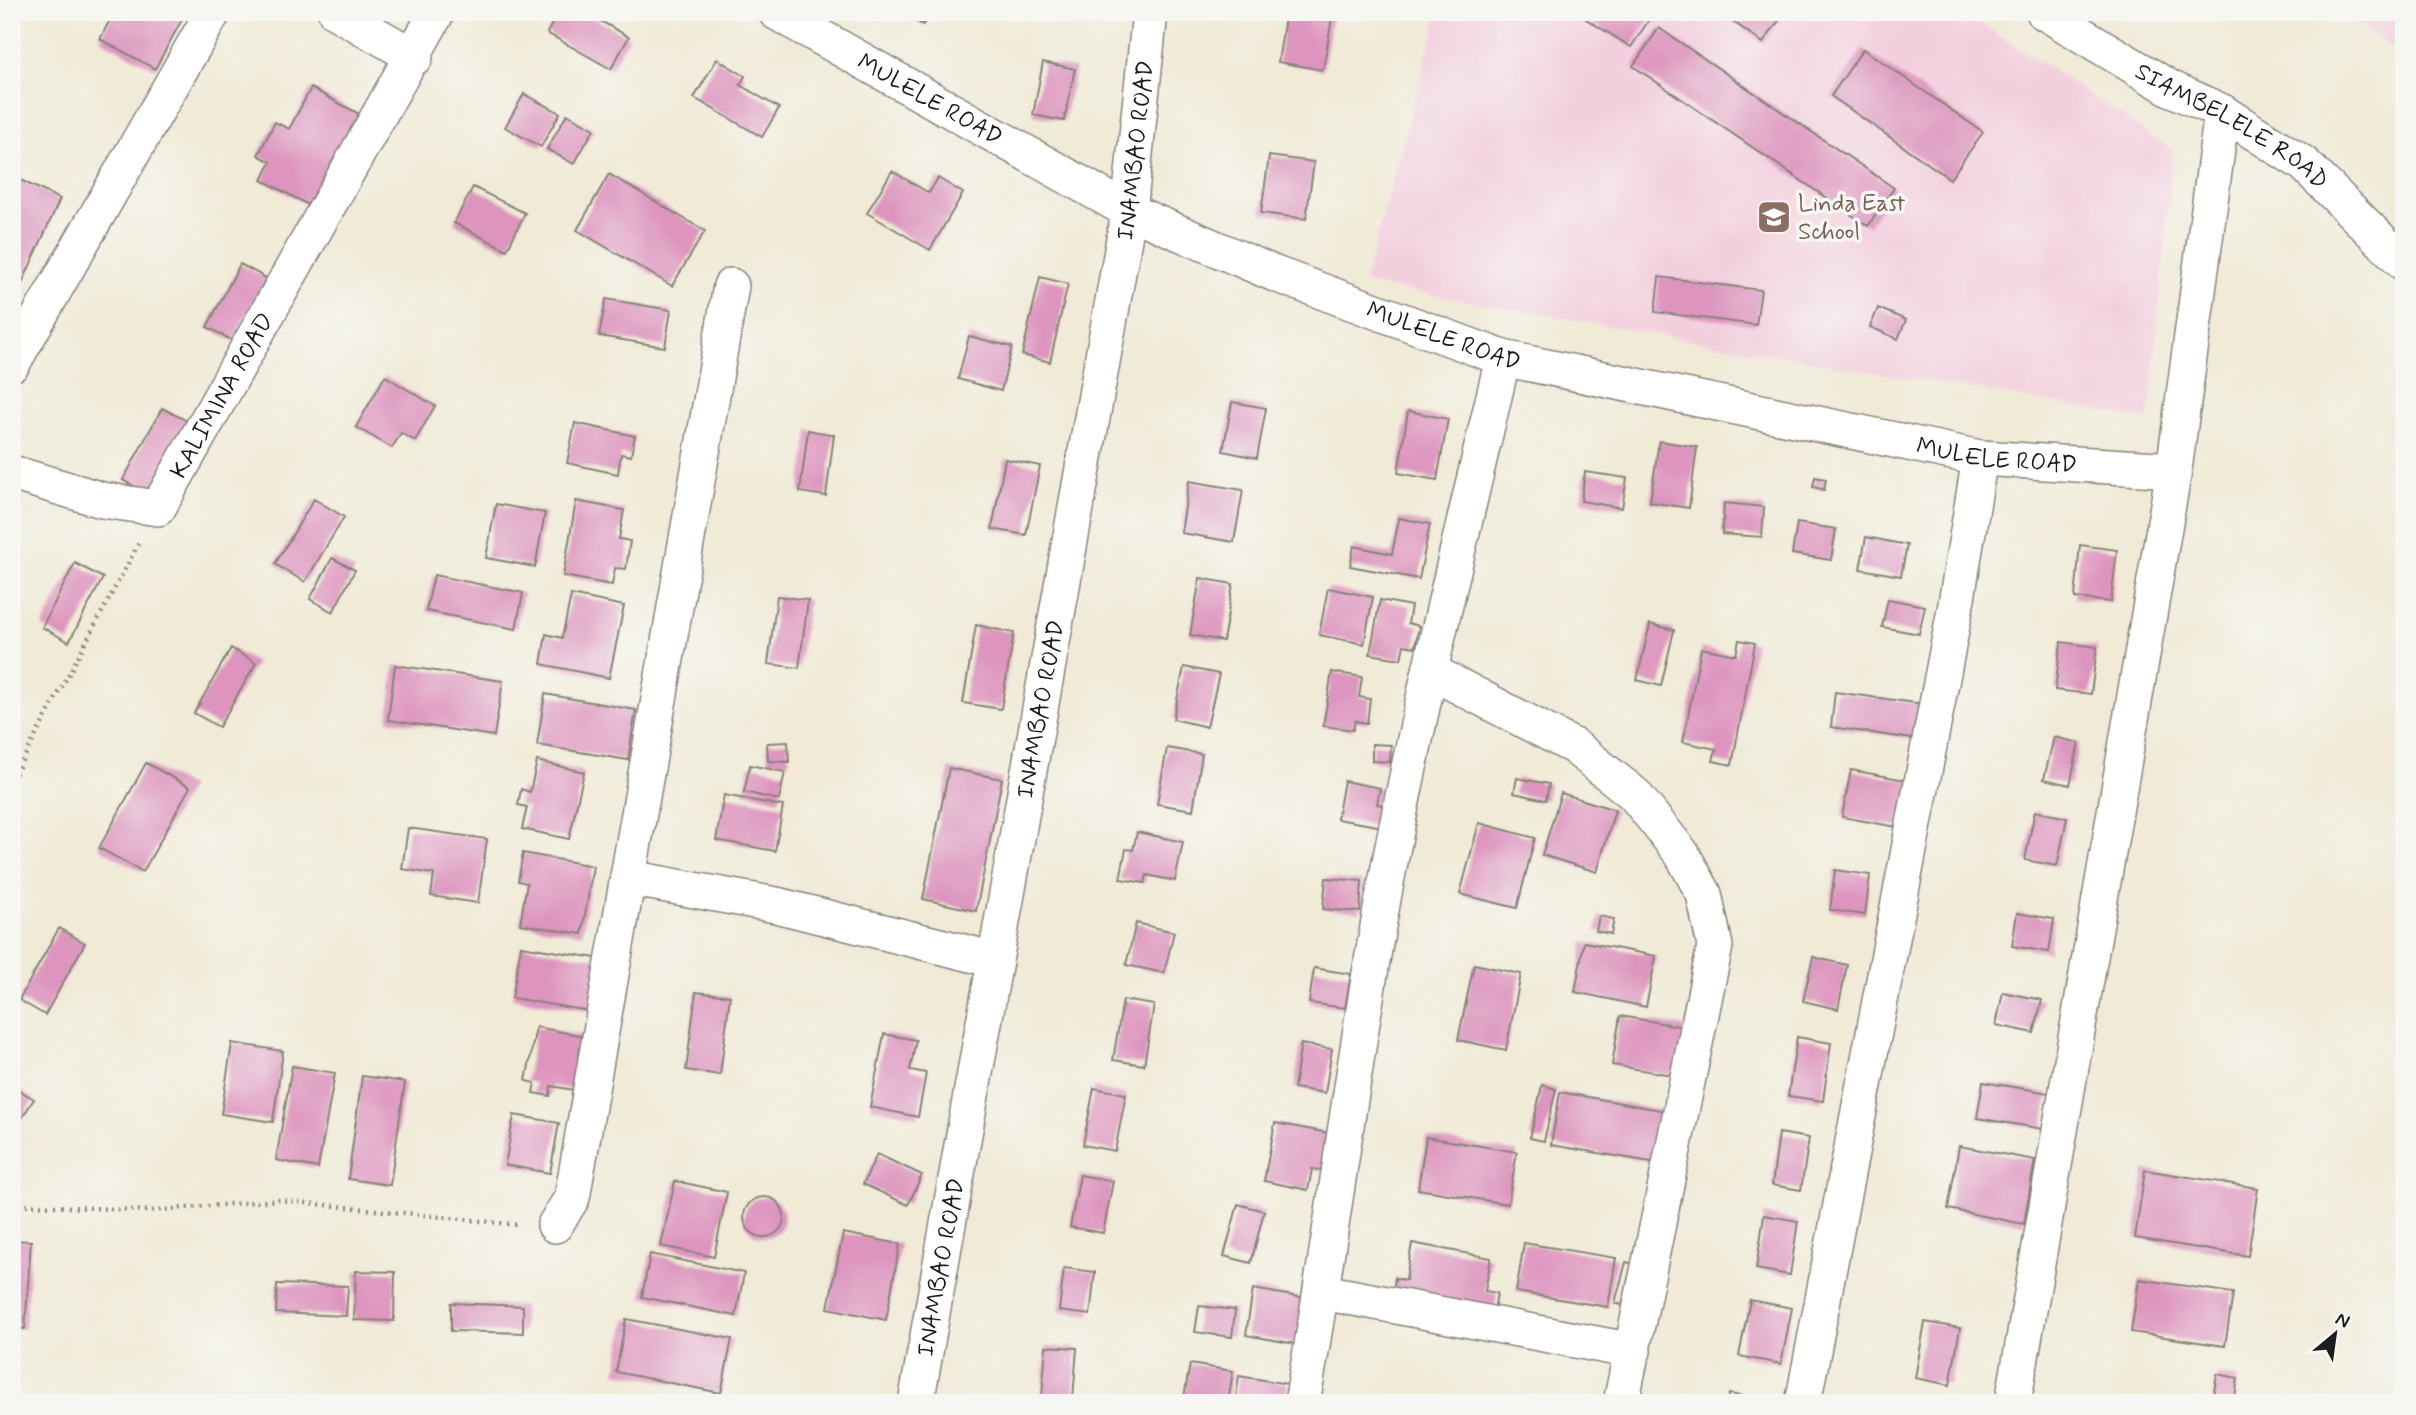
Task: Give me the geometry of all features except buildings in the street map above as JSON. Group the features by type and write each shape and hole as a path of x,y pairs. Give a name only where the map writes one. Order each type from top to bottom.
{"street":[{"path":"12,364 213,12"},
{"path":"336,12 415,57"},
{"name":"KALIMINA ROAD","path":"158,508 438,12"},
{"name":"MULELE ROAD","path":"776,12 1129,211 1326,294 1503,358 1980,458 2174,470"},
{"name":"INAMBAO ROAD","path":"916,1403 1129,211 1150,12"},
{"name":"SIAMBELELE ROAD","path":"2044,12 2170,88 2222,112 2304,164 2404,263"},
{"path":"2014,1403 2174,470 2222,112"},
{"path":"555,1225 572,1198 730,286"},
{"path":"1302,1403 1322,1292 1376,935 1430,671 1503,358"},
{"path":"1802,1403 1955,610 1980,458"},
{"path":"12,473 102,500 158,508"},
{"path":"1430,671 1575,747 1634,794 1682,854 1704,894 1716,946 1621,1403"},
{"path":"629,878 776,905 995,960"},
{"path":"1322,1292 1633,1351"}],"path":[{"path":"12,780 158,508"},
{"path":"12,1205 151,1211 278,1200 500,1224 555,1225"}],"shaded area":[{"name":"Linda East School","path":"1439,12 1963,12 2173,150 2149,420 1364,283"},
{"path":"2341,12 2404,12 2404,57"}],"place":[{"name":"Linda East School","path":"1774,217"}]}
